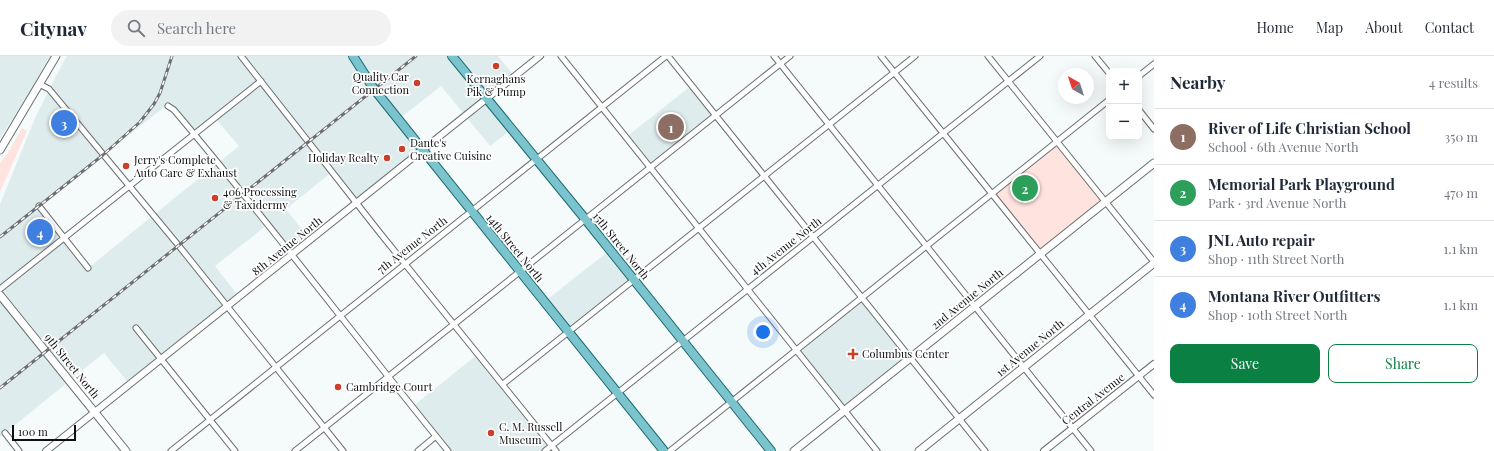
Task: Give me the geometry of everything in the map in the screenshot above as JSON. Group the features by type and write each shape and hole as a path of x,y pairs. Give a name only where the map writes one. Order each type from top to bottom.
{"main road":[{"path":"0,150 56,56"},
{"name":"14th Street North","path":"353,56 374,89 664,451"},
{"name":"15th Street North","path":"452,56 488,98 771,451"},
{"name":"2nd Avenue North","path":"794,451 1154,163"},
{"name":"1st Avenue North","path":"919,451 1154,263"},
{"name":"9th Street North","path":"0,295 126,451"}],"street":[{"path":"241,56 356,203 556,451"},
{"name":"8th Avenue North","path":"46,451 96,413 540,56"},
{"path":"561,56 877,451"},
{"path":"667,56 985,451"},
{"name":"7th Avenue North","path":"171,451 667,56"},
{"path":"774,56 1091,451"},
{"path":"295,451 790,56"},
{"path":"881,56 1154,395"},
{"path":"503,384 915,56"},
{"path":"988,56 1154,263"},
{"name":"4th Avenue North","path":"545,451 1040,56"},
{"path":"1095,56 1106,69"},
{"path":"1142,74 1154,64"},
{"path":"0,289 261,81"},
{"path":"39,84 50,90 343,451"},
{"path":"670,451 1106,102"},
{"path":"168,106 174,110 244,194 291,256 448,451"},
{"path":"1142,114 1154,129"},
{"path":"39,206 88,268"},
{"path":"136,328 235,451"},
{"name":"Central Avenue","path":"1044,451 1154,364"},
{"path":"5,433 19,451"},
{"path":"418,451 436,436"}],"shaded area":[{"path":"0,56 50,56 25,100 0,138"},
{"path":"67,56 498,56 515,77 488,98 512,129 490,146 441,86 399,119 423,149 356,203 332,172 286,209 310,240 291,255 267,225 215,266 239,297 130,385 104,353 0,437 0,204 36,116","holes":["168,106 194,134 215,118 239,146 88,268 39,206 163,108"]},
{"path":"691,86 716,117 651,168 626,137"},
{"path":"22,128 27,131 0,192 0,163 8,153"},
{"path":"1057,141 1105,202 1040,254 992,194"},
{"path":"610,250 634,280 568,332 544,302"},
{"name":"Columbus Center","path":"862,298 910,358 844,410 796,350"},
{"path":"478,354 552,446 545,451 448,451 412,407"}],"railway":[{"path":"0,237 103,155 140,122 154,104 160,93 172,56"},
{"path":"0,388 416,56"}],"place":[{"name":"Kernaghans Pik & Pump","path":"496,66"},
{"name":"Quality Car Connection","path":"417,83"},
{"name":"JNL Auto repair","path":"64,123"},
{"name":"River of Life Christian School","path":"671,127"},
{"name":"Dante's Creative Cuisine","path":"402,149"},
{"name":"Holiday Realty","path":"387,158"},
{"name":"Jerry's Complete Auto Care & Exhaust","path":"126,166"},
{"name":"Memorial Park Playground","path":"1025,188"},
{"name":"406 Processing & Taxidermy","path":"215,198"},
{"name":"Montana River Outfitters","path":"40,232"},
{"name":"Columbus Center","path":"853,354"},
{"name":"Cambridge Court","path":"338,387"},
{"name":"C. M. Russell Museum","path":"491,433"}]}
